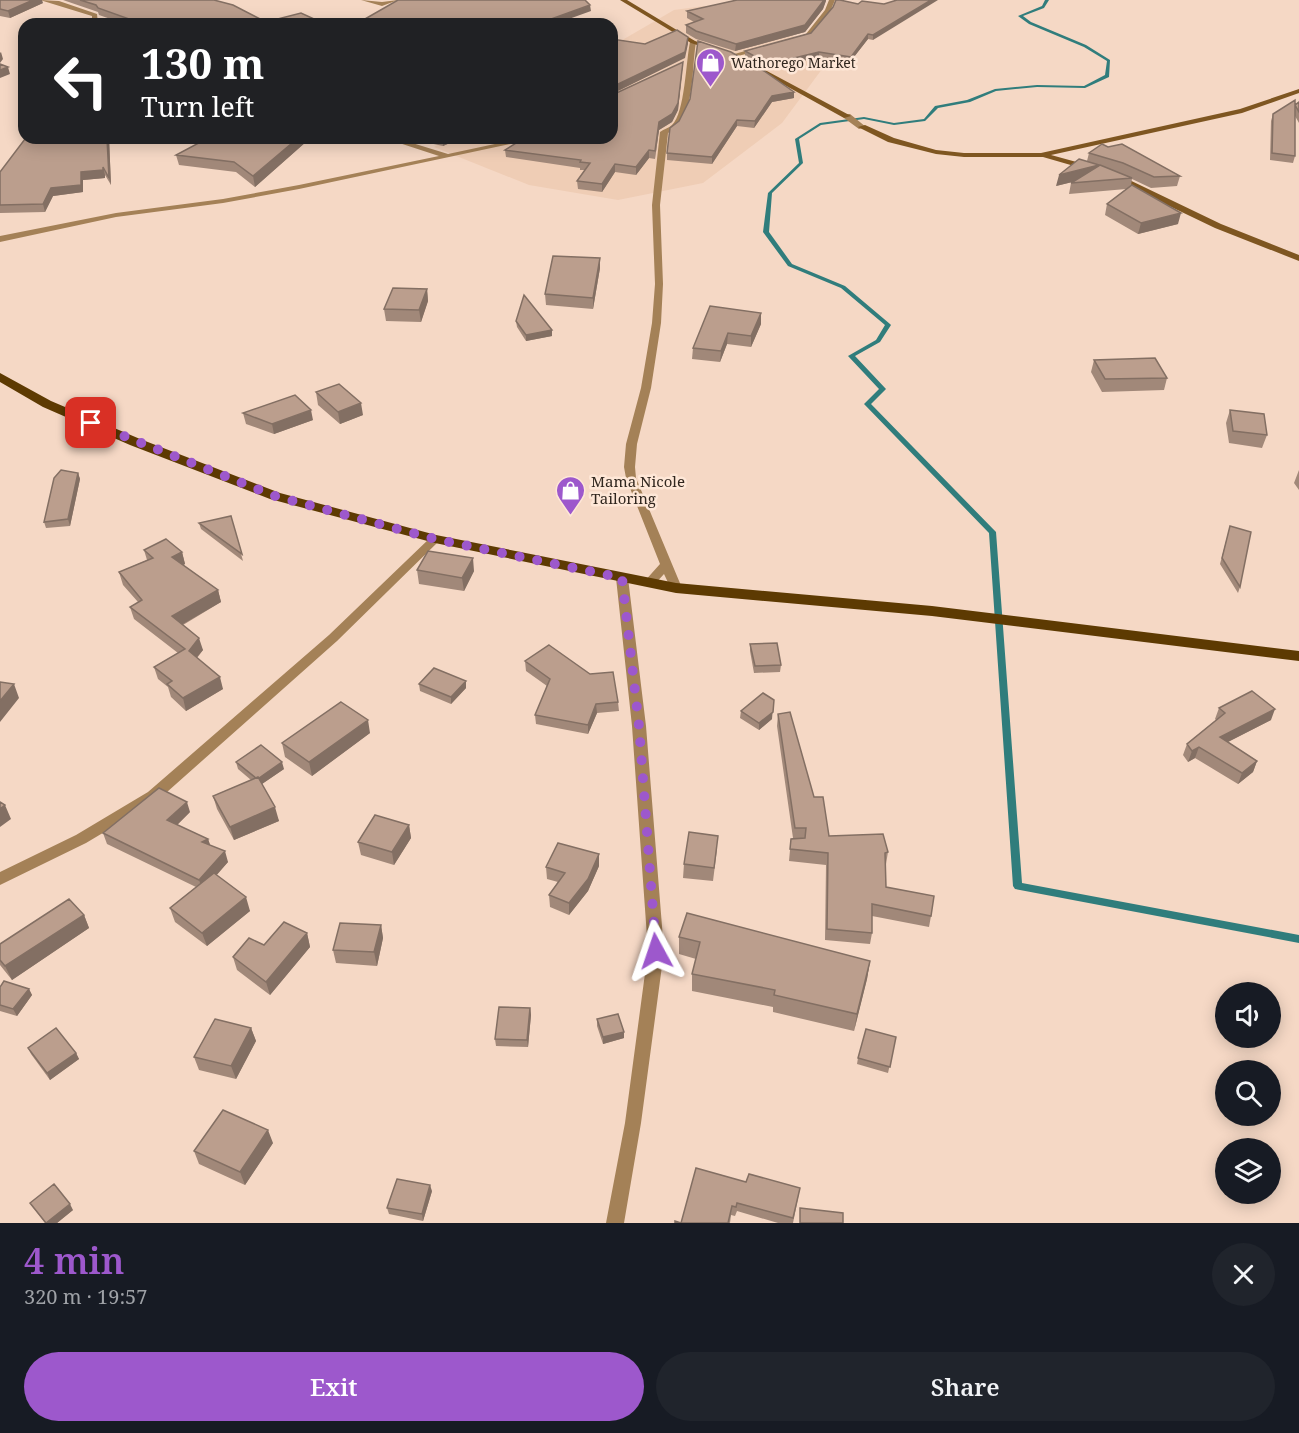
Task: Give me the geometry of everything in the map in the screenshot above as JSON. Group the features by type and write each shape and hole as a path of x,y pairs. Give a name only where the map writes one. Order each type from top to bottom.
{"main road":[{"path":"0,377 47,404 135,442 275,496 435,539 676,588 932,611 1299,656"}],"street":[{"path":"43,0 95,15 95,18"},
{"path":"364,0 382,4 395,0"},
{"path":"623,0 693,42 743,60"},
{"path":"781,44 808,35 828,10 832,0"},
{"path":"676,588 631,478 629,450 645,391 658,323 659,282 656,226 659,163 664,132 681,119 688,83 688,62 693,42"},
{"path":"734,55 763,48"},
{"path":"678,67 688,62"},
{"path":"752,65 847,116 862,127 891,140 936,152 964,154 1043,155 1242,111 1297,93"},
{"path":"408,144 446,155"},
{"path":"0,239 116,215 223,201 299,187 503,144"},
{"path":"1043,155 1096,171"},
{"path":"1106,174 1218,226 1299,258"},
{"path":"0,879 81,839 153,796 333,638 435,539"},
{"path":"649,583 667,564"},
{"path":"615,1223 633,1123 656,951 639,726 622,578"}],"shaded area":[{"name":"Wathorego Market","path":"704,6 762,22 834,53 782,123 703,183 618,200 529,185 434,147 439,144 618,144 618,43 674,10"}],"building":[{"path":"0,0 33,0 8,11 0,9"},
{"path":"80,0 214,0 233,5 258,18 126,18 98,8 96,5"},
{"path":"398,0 585,0 590,5 554,18 367,18"},
{"path":"737,0 824,0 805,25 736,44 696,31 686,25 703,19 687,11"},
{"path":"836,0 858,4 862,1 884,4 897,0 931,0 873,35 868,34 851,57 819,52 769,64 745,51 811,33 833,7"},
{"path":"301,13 312,18 282,18"},
{"path":"677,30 688,37 685,52 618,84 618,40 645,44"},
{"path":"698,41 731,52 794,92 772,96 755,121 737,120 712,157 667,153 670,128 679,121 690,99"},
{"path":"683,62 678,103 672,114 659,122 655,151 649,150 636,167 615,164 602,184 577,181 590,163 505,150 514,144 618,144 618,92"},
{"path":"0,64 8,67 0,70"},
{"path":"1295,100 1295,156 1272,153 1273,114"},
{"path":"21,144 107,144 109,178 103,167 103,170 81,172 81,185 51,188 43,204 0,205 0,172"},
{"path":"197,144 291,144 253,176 234,162 176,155"},
{"path":"1102,144 1108,147 1122,144 1180,176 1154,177 1123,163 1089,153"},
{"path":"1079,159 1099,165 1059,175"},
{"path":"1100,165 1132,178 1071,183"},
{"path":"1132,185 1181,213 1141,223 1107,204"},
{"path":"553,256 600,258 593,298 545,294"},
{"path":"393,288 427,289 419,310 384,309"},
{"path":"524,295 552,330 526,335 516,321"},
{"path":"710,306 761,313 751,336 728,333 721,351 693,348"},
{"path":"1155,358 1167,378 1105,379 1094,360"},
{"path":"339,384 361,403 338,412 316,392"},
{"path":"295,395 311,410 272,424 243,413"},
{"path":"1230,410 1264,414 1267,435 1233,431"},
{"path":"61,470 78,473 68,519 44,522 54,478"},
{"path":"231,516 242,554 199,523"},
{"path":"1230,526 1251,532 1240,587 1222,558"},
{"path":"166,539 182,552 172,557 218,590 172,616 199,638 189,651 220,677 183,698 167,684 172,681 154,667 185,649 130,607 142,600 119,572 153,558 144,550"},
{"path":"428,551 473,558 462,578 417,570"},
{"path":"777,643 781,665 755,666 750,644"},
{"path":"549,645 590,674 613,672 618,702 596,704 588,725 535,715 550,679 525,661"},
{"path":"434,668 466,681 451,697 419,684"},
{"path":"0,682 14,684 0,701"},
{"path":"1252,691 1275,709 1220,737 1257,761 1242,773 1199,747 1192,751 1187,744 1225,713 1219,708"},
{"path":"763,693 774,700 773,712 759,723 741,711"},
{"path":"341,702 368,720 309,762 282,743"},
{"path":"790,712 814,797 823,797 829,836 883,834 888,852 885,853 886,887 934,896 931,916 872,904 872,933 827,929 828,853 790,849 791,839 805,838 806,828 795,828 778,714"},
{"path":"261,745 282,762 256,778 236,762"},
{"path":"258,777 275,807 230,827 213,796"},
{"path":"159,788 187,802 167,820 208,839 202,842 225,851 199,880 103,833"},
{"path":"375,815 409,825 392,852 358,842"},
{"path":"689,832 718,836 714,868 684,864"},
{"path":"558,843 599,854 588,879 569,903 549,895 565,873 546,867"},
{"path":"214,873 246,897 202,933 170,908"},
{"path":"69,899 84,915 5,966 0,960 0,944"},
{"path":"687,913 870,961 857,1014 774,995 775,990 692,974 700,942 679,937"},
{"path":"284,922 307,933 266,982 233,957 249,938 264,945"},
{"path":"340,923 381,925 374,952 333,950"},
{"path":"4,981 29,989 13,1009 0,1005 0,987"},
{"path":"499,1007 530,1008 527,1040 495,1039"},
{"path":"618,1014 624,1032 603,1037 597,1019"},
{"path":"215,1019 251,1028 231,1066 194,1057"},
{"path":"56,1028 76,1053 47,1073 28,1048"},
{"path":"866,1029 896,1037 890,1067 858,1058"},
{"path":"223,1110 268,1130 240,1172 194,1151"},
{"path":"696,1168 746,1182 749,1174 800,1188 793,1218 737,1203 736,1207 732,1206 728,1223 681,1223"},
{"path":"397,1179 430,1185 422,1214 387,1208"},
{"path":"54,1184 70,1204 46,1223 30,1203"},
{"path":"800,1208 843,1213 843,1223 800,1223"}],"waterway":[{"path":"1047,0 1043,7 1020,16 1030,23 1085,46 1109,61 1107,76 1085,87 1037,86 995,90 968,101 937,107 925,120 894,124 864,118 820,124 797,139 801,163 770,193 766,232 790,265 843,287 888,325 878,341 851,356 883,389 867,404 992,532 1018,886 1299,939"}],"place":[{"name":"Wathorego Market","path":"710,88"},
{"name":"Mama Nicole Tailoring","path":"570,516"}],"route":[{"path":"91,423 275,496 435,539 622,578 639,726 656,951"}]}
